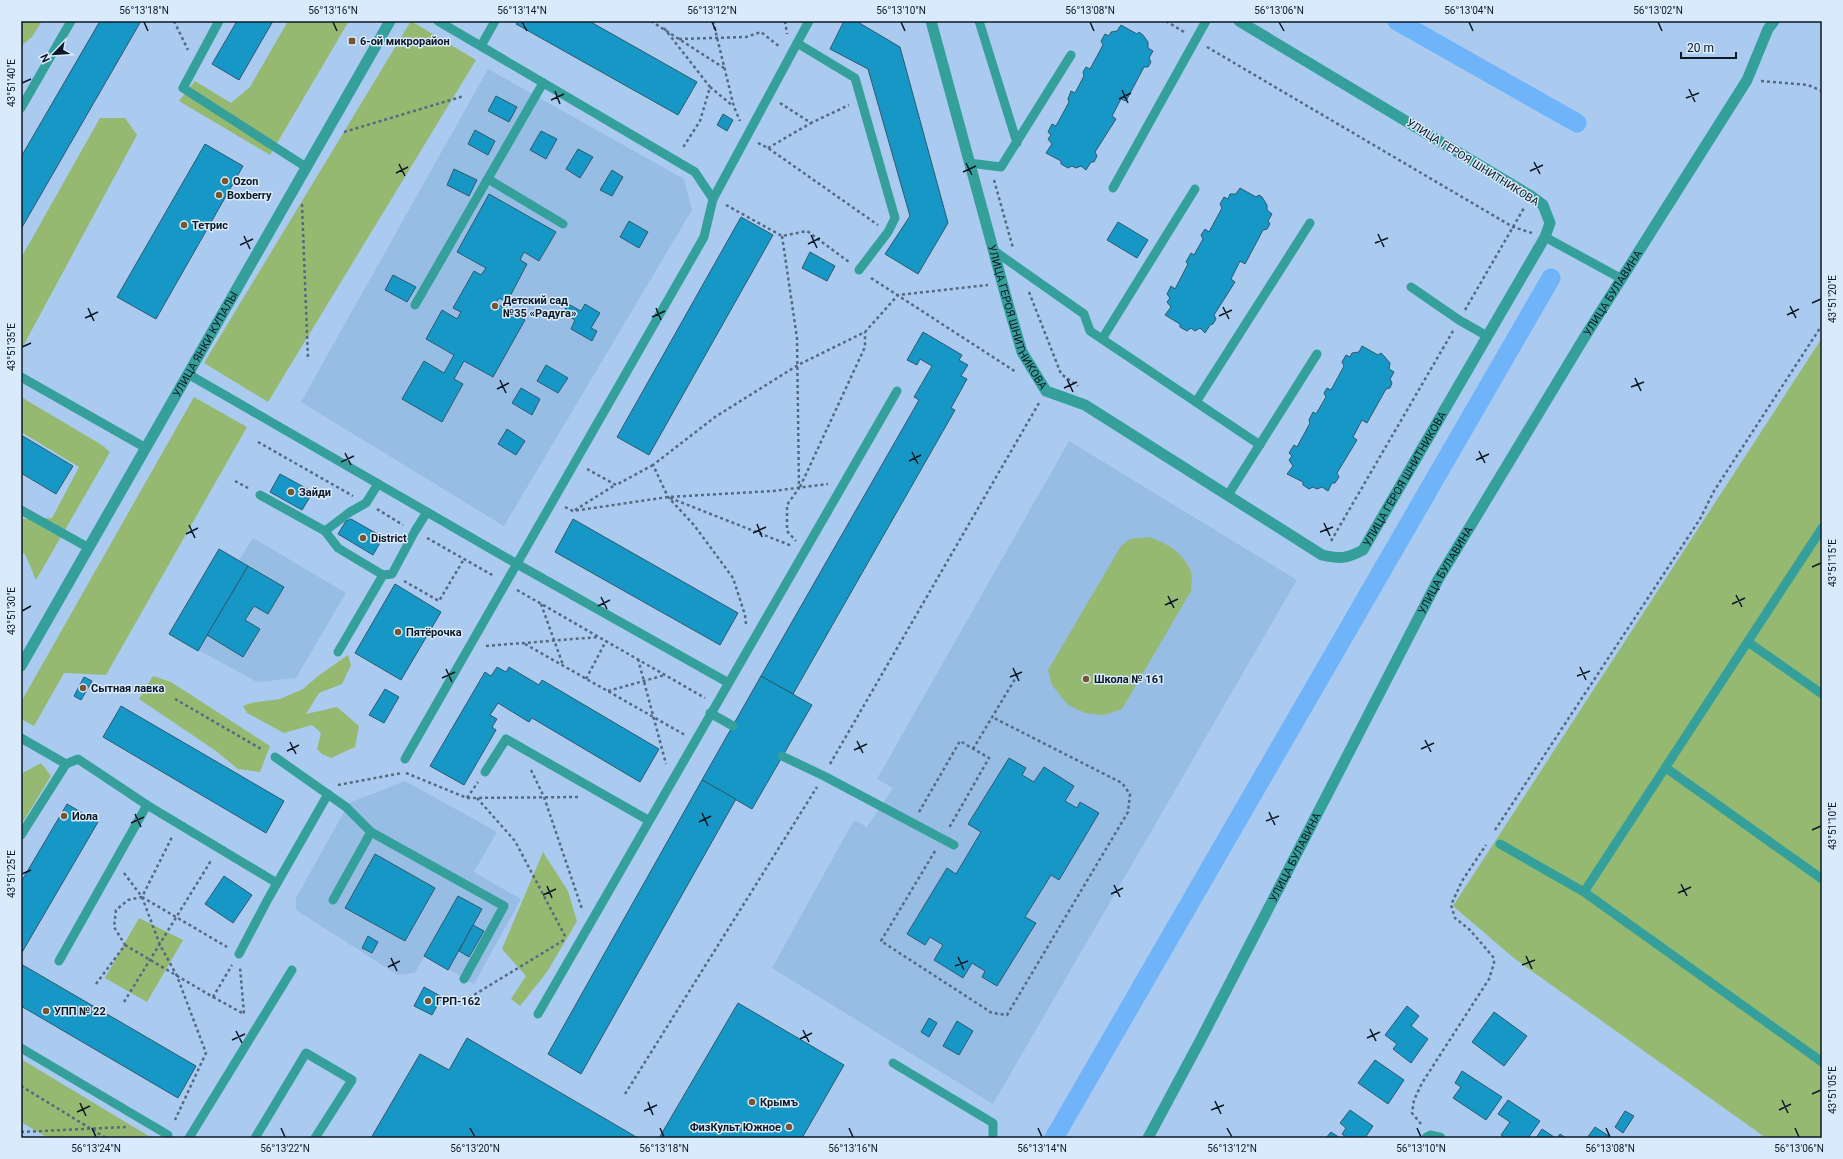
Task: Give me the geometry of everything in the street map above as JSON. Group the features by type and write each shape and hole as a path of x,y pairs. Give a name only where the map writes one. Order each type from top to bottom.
{"street":[{"name":"УЛИЦА ЯНКИ КУПАЛЫ","path":"21,666 390,21"},
{"name":"УЛИЦА ГЕРОЯ ШНИТНИКОВА","path":"931,21 1002,284 1022,352 1046,391 1085,405 1322,554 1336,558 1350,557 1362,550 1545,237 1550,222 1543,205 1531,196 1239,21"},
{"name":"УЛИЦА БУЛАВИНА","path":"1148,1138 1201,1039 1439,578 1584,338 1747,80 1768,29 1774,21"}],"lane":[{"path":"21,108 71,21"},
{"path":"219,21 183,88 306,167"},
{"path":"438,21 695,172 713,199"},
{"path":"481,46 495,21"},
{"path":"406,759 704,237 713,199 809,21"},
{"path":"979,21 1017,143"},
{"path":"1114,188 1206,21"},
{"path":"797,43 855,78 895,218 888,232 859,270"},
{"path":"969,163 1001,167 1070,55"},
{"path":"415,305 544,83"},
{"path":"488,179 564,224"},
{"path":"1102,339 1195,188"},
{"path":"1196,402 1310,223"},
{"path":"1545,237 1622,279"},
{"path":"993,250 1084,314 1090,331 1260,445"},
{"path":"1411,287 1459,320 1487,336"},
{"path":"1228,496 1317,354"},
{"path":"188,374 517,564 727,682"},
{"path":"21,376 146,448"},
{"path":"538,1014 727,682 897,391"},
{"path":"325,531 350,512 366,503 378,484"},
{"path":"260,495 325,531 338,548 388,574"},
{"path":"21,510 89,548"},
{"path":"338,652 427,512"},
{"path":"1584,892 1822,528"},
{"path":"1748,642 1822,694"},
{"path":"710,713 733,726"},
{"path":"21,738 66,764"},
{"path":"485,772 506,739 648,820"},
{"path":"782,756 824,776 954,845"},
{"path":"275,757 346,807 371,832 504,906 464,978"},
{"path":"21,835 66,764 78,759 147,806 277,883"},
{"path":"1666,768 1822,879"},
{"path":"239,954 277,883 328,794"},
{"path":"59,961 147,806"},
{"path":"333,900 371,832"},
{"path":"1500,844 1584,892 1822,1062"},
{"path":"189,1138 292,970"},
{"path":"21,1048 151,1126 168,1134"},
{"path":"255,1138 306,1053 352,1080 315,1138"},
{"path":"893,1062 993,1123 993,1138"}],"path":[{"path":"174,21 195,65"},
{"path":"651,21 724,68"},
{"path":"713,21 734,107 746,137 768,148 888,232"},
{"path":"1166,21 1513,227 1545,237"},
{"path":"664,28 710,87 734,107"},
{"path":"679,39 746,37 761,32 790,56"},
{"path":"1747,80 1808,85 1822,91"},
{"path":"675,160 700,121 710,87"},
{"path":"322,139 464,96"},
{"path":"768,96 812,123"},
{"path":"768,148 812,123 861,100"},
{"path":"989,166 1019,268 1061,374 1081,387"},
{"path":"1322,554 1531,196"},
{"path":"713,199 782,236 807,231 859,270 1021,375"},
{"path":"302,200 308,360"},
{"path":"782,236 798,338 799,488"},
{"path":"573,511 653,465 715,417 798,365 865,332 898,295 1002,284"},
{"path":"1492,835 1700,519 1714,491 1822,325"},
{"path":"804,550 787,531 788,505 799,488 866,348 865,332"},
{"path":"625,1094 824,776 1046,391"},
{"path":"258,442 715,703"},
{"path":"575,463 616,485"},
{"path":"653,465 668,497 694,525 733,578 745,615 748,646"},
{"path":"553,501 573,511 668,497 773,491 844,481"},
{"path":"668,497 804,550"},
{"path":"388,574 439,601 464,559"},
{"path":"540,603 563,666"},
{"path":"470,646 525,644 599,637"},
{"path":"586,679 606,641"},
{"path":"525,644 694,740"},
{"path":"637,658 671,781"},
{"path":"973,749 1018,674"},
{"path":"608,691 665,675"},
{"path":"175,699 275,757"},
{"path":"913,823 960,741 989,758 881,941 992,1013 1007,1015 1128,812 1130,794 1122,783 992,717"},
{"path":"464,1001 588,926 544,797 521,747"},
{"path":"320,788 403,772 467,798 607,797"},
{"path":"467,798 485,772"},
{"path":"477,798 516,841 573,951"},
{"path":"142,897 179,824"},
{"path":"1433,1137 1412,1113 1414,1100 1422,1083 1489,979 1494,963 1494,958 1470,930 1455,918 1451,905 1462,881 1488,842"},
{"path":"124,1002 219,848"},
{"path":"115,861 142,897 160,944 177,976 206,1053 175,1120"},
{"path":"142,897 239,954 244,1014 125,945 114,927 116,910 128,900 142,897"},
{"path":"96,984 125,945"},
{"path":"213,997 233,964"},
{"path":"21,1086 106,1138"},
{"path":"21,1132 151,1126"}],"shaded area":[{"name":"Детский сад №35 «Радуга»","path":"488,69 684,179 692,210 504,526 301,402"},
{"name":"Школа № 161","path":"1069,441 1297,580 993,1104 772,968 854,820 867,827 893,788 877,779"},
{"path":"253,538 346,593 296,678 257,682 169,634 219,549 239,560"},
{"path":"405,781 497,832 474,872 521,899 474,984 425,956 415,973 398,975 296,910 296,898 349,803"}],"green space":[{"path":"21,21 42,21 32,37 21,46"},
{"path":"288,21 349,21 270,155 179,101 195,81 231,103 250,87"},
{"path":"411,21 476,60 268,402 204,363"},
{"path":"100,118 125,118 137,135 21,350 21,258"},
{"path":"1822,338 1822,1138 1766,1138 1515,959 1453,906"},
{"path":"21,397 102,445 110,452 36,580 25,554 21,552 21,519 52,518 79,467 21,432"},
{"path":"194,397 247,427 106,675 64,673 34,726 21,719 21,702"},
{"path":"1149,537 1162,542 1184,559 1192,574 1191,591 1122,709 1104,715 1085,713 1068,705 1052,685 1048,670 1121,546 1130,539"},
{"path":"348,655 351,665 342,684 319,693 306,714 337,707 359,726 355,747 331,758 322,754 317,749 321,733 312,725 284,733 247,713 243,706 251,703 280,699 303,689 318,676"},
{"path":"153,676 171,682 270,746 260,772 238,769 216,751 139,699"},
{"path":"41,763 51,776 21,825 21,774"},
{"path":"543,852 568,891 577,921 547,972 520,1006 511,999 526,976 502,949"},
{"path":"139,918 183,940 147,1002 105,978"},
{"path":"21,1059 152,1138 48,1138 21,1122"}],"building":[{"path":"100,21 141,21 21,229 21,157"},
{"path":"237,21 273,21 239,80 212,64"},
{"path":"518,21 589,21 697,82 678,115 516,24"},
{"path":"844,21 856,21 900,47 948,223 918,274 885,254 910,216 868,69 830,49"},
{"path":"1121,25 1137,34 1139,32 1143,35 1148,42 1148,48 1153,51 1149,58 1151,62 1148,67 1144,67 1126,101 1121,99 1112,116 1116,119 1095,152 1097,156 1094,162 1091,162 1086,170 1081,166 1076,168 1072,166 1068,168 1061,164 1061,161 1046,153 1052,144 1048,139 1051,135 1048,132 1052,124 1056,126 1069,102 1068,99 1071,91 1075,93 1084,76 1083,72 1086,67 1090,69 1103,45 1101,41 1105,34 1109,36 1111,32 1117,31"},
{"path":"496,96 517,107 509,122 488,111"},
{"path":"723,114 733,120 727,131 717,125"},
{"path":"475,130 495,141 488,155 468,144"},
{"path":"541,131 557,139 546,159 530,150"},
{"name":"Тетрис","path":"205,144 243,166 156,319 117,297"},
{"path":"578,149 593,157 580,178 566,169"},
{"path":"454,169 477,180 469,196 447,185"},
{"path":"612,170 623,177 612,196 600,190"},
{"path":"1240,188 1256,197 1259,195 1262,197 1267,205 1267,210 1272,214 1268,221 1270,224 1267,229 1263,230 1245,264 1240,261 1231,279 1235,282 1214,315 1216,319 1213,324 1210,325 1205,333 1200,328 1195,331 1191,328 1187,331 1180,327 1180,324 1165,315 1171,307 1167,302 1170,298 1167,294 1171,286 1175,289 1188,264 1186,262 1191,253 1194,255 1203,239 1201,235 1205,229 1209,232 1222,208 1220,204 1224,197 1228,199 1230,194 1236,194"},
{"path":"489,194 556,232 539,261 524,252 520,260 527,264 507,302 499,298 496,303 525,320 493,377 464,361 454,379 463,384 442,422 402,399 424,361 444,373 454,355 426,339 442,310 457,319 461,312 453,308 474,271 481,275 486,268 457,252"},
{"path":"741,217 773,235 649,455 617,437"},
{"path":"629,221 648,232 639,248 620,237"},
{"path":"1118,222 1148,240 1137,258 1107,240"},
{"path":"810,252 835,266 827,281 802,268"},
{"path":"393,275 416,287 407,302 385,290"},
{"path":"568,304 581,311 585,304 600,313 591,328 597,331 592,341 571,329 575,320 563,313"},
{"path":"923,332 962,355 959,360 968,365 961,376 967,379 951,408 955,410 793,694 761,676 919,400 914,397 932,366 920,359 917,365 907,360"},
{"path":"1362,346 1378,355 1381,353 1390,363 1389,369 1394,372 1390,379 1392,383 1390,388 1386,389 1367,423 1362,420 1353,437 1357,440 1337,473 1339,477 1335,483 1332,483 1328,491 1322,487 1317,489 1313,487 1309,489 1303,485 1303,482 1287,474 1293,466 1289,460 1292,456 1289,453 1294,445 1297,447 1310,423 1309,420 1313,412 1316,414 1326,397 1324,393 1327,388 1331,390 1344,366 1342,362 1346,355 1350,357 1352,353 1359,352"},
{"path":"546,365 568,378 558,393 537,381"},
{"path":"521,388 540,399 532,415 512,403"},
{"path":"507,429 525,441 516,455 498,444"},
{"path":"21,435 73,466 56,494 21,473"},
{"name":"Зайди","path":"280,474 313,492 302,510 270,492"},
{"name":"District","path":"351,519 381,536 381,541 373,555 338,534 346,521"},
{"path":"573,519 738,613 720,645 555,552"},
{"path":"219,549 248,566 198,651 169,634"},
{"path":"248,566 284,587 268,614 254,606 245,620 260,629 243,657 207,635"},
{"name":"Пятёрочка","path":"395,584 441,612 401,680 355,653"},
{"path":"497,667 506,672 509,667 539,685 542,680 659,749 640,782 532,718 529,722 498,703 490,715 497,719 492,727 496,730 464,785 430,766 485,672 491,676"},
{"path":"761,676 812,705 752,809 702,780"},
{"name":"Сытная лавка","path":"84,677 92,681 81,700 74,696"},
{"path":"385,689 399,697 384,723 369,715"},
{"path":"121,706 284,801 266,833 103,737"},
{"path":"1009,758 1026,768 1022,775 1034,782 1044,767 1074,786 1065,801 1077,808 1080,802 1099,813 1059,880 1051,875 1025,917 1036,923 997,986 982,977 985,971 972,963 963,978 934,960 943,945 930,937 925,945 907,934 947,868 956,874 981,832 968,824"},
{"path":"702,780 736,799 581,1074 548,1054"},
{"path":"67,804 98,822 21,954 21,882"},
{"path":"375,854 435,888 405,941 345,908"},
{"path":"224,876 252,895 233,923 205,904"},
{"path":"458,896 482,909 448,970 424,956"},
{"path":"473,925 484,931 469,957 459,951"},
{"path":"368,936 378,942 372,953 362,948"},
{"path":"21,964 196,1066 178,1098 21,1006"},
{"name":"ГРП-162","path":"424,987 442,997 432,1015 414,1006"},
{"name":"Крымъ","path":"738,1003 844,1065 802,1138 659,1138"},
{"path":"1407,1006 1419,1016 1411,1026 1428,1039 1411,1063 1393,1049 1397,1044 1385,1035"},
{"path":"1494,1012 1527,1036 1504,1066 1472,1042"},
{"path":"929,1018 937,1023 929,1037 921,1032"},
{"path":"957,1021 973,1031 959,1055 943,1046"},
{"path":"467,1038 638,1138 371,1138 420,1054 449,1070"},
{"path":"1375,1060 1404,1080 1388,1104 1358,1083"},
{"path":"1462,1071 1502,1097 1486,1120 1453,1098 1461,1087 1455,1083"},
{"path":"1508,1100 1540,1121 1528,1138 1506,1138 1501,1135 1510,1122 1498,1114"},
{"path":"1350,1110 1373,1126 1365,1138 1347,1138 1342,1134 1346,1128 1340,1123"},
{"path":"1625,1111 1634,1116 1623,1133 1615,1127"},
{"path":"1595,1127 1612,1138 1587,1138"},
{"path":"1542,1129 1554,1137 1536,1138"},
{"path":"1331,1132 1340,1138 1326,1138"},
{"path":"1560,1134 1566,1138 1557,1138"}],"waterway":[{"path":"1397,21 1577,123"},
{"path":"1054,1138 1551,278"}],"place":[{"name":"6-ой микрорайон","path":"352,41"},
{"name":"Ozon","path":"225,181"},
{"name":"Boxberry","path":"219,195"},
{"name":"Тетрис","path":"184,225"},
{"name":"Детский сад №35 «Радуга»","path":"495,306"},
{"name":"Зайди","path":"291,492"},
{"name":"District","path":"363,538"},
{"name":"Пятёрочка","path":"398,632"},
{"name":"Школа № 161","path":"1086,679"},
{"name":"Сытная лавка","path":"83,688"},
{"name":"Иола","path":"64,816"},
{"name":"ГРП-162","path":"428,1001"},
{"name":"УПП № 22","path":"46,1011"},
{"name":"Крымъ","path":"752,1102"},
{"name":"ФизКульт Южное","path":"789,1127"}]}
